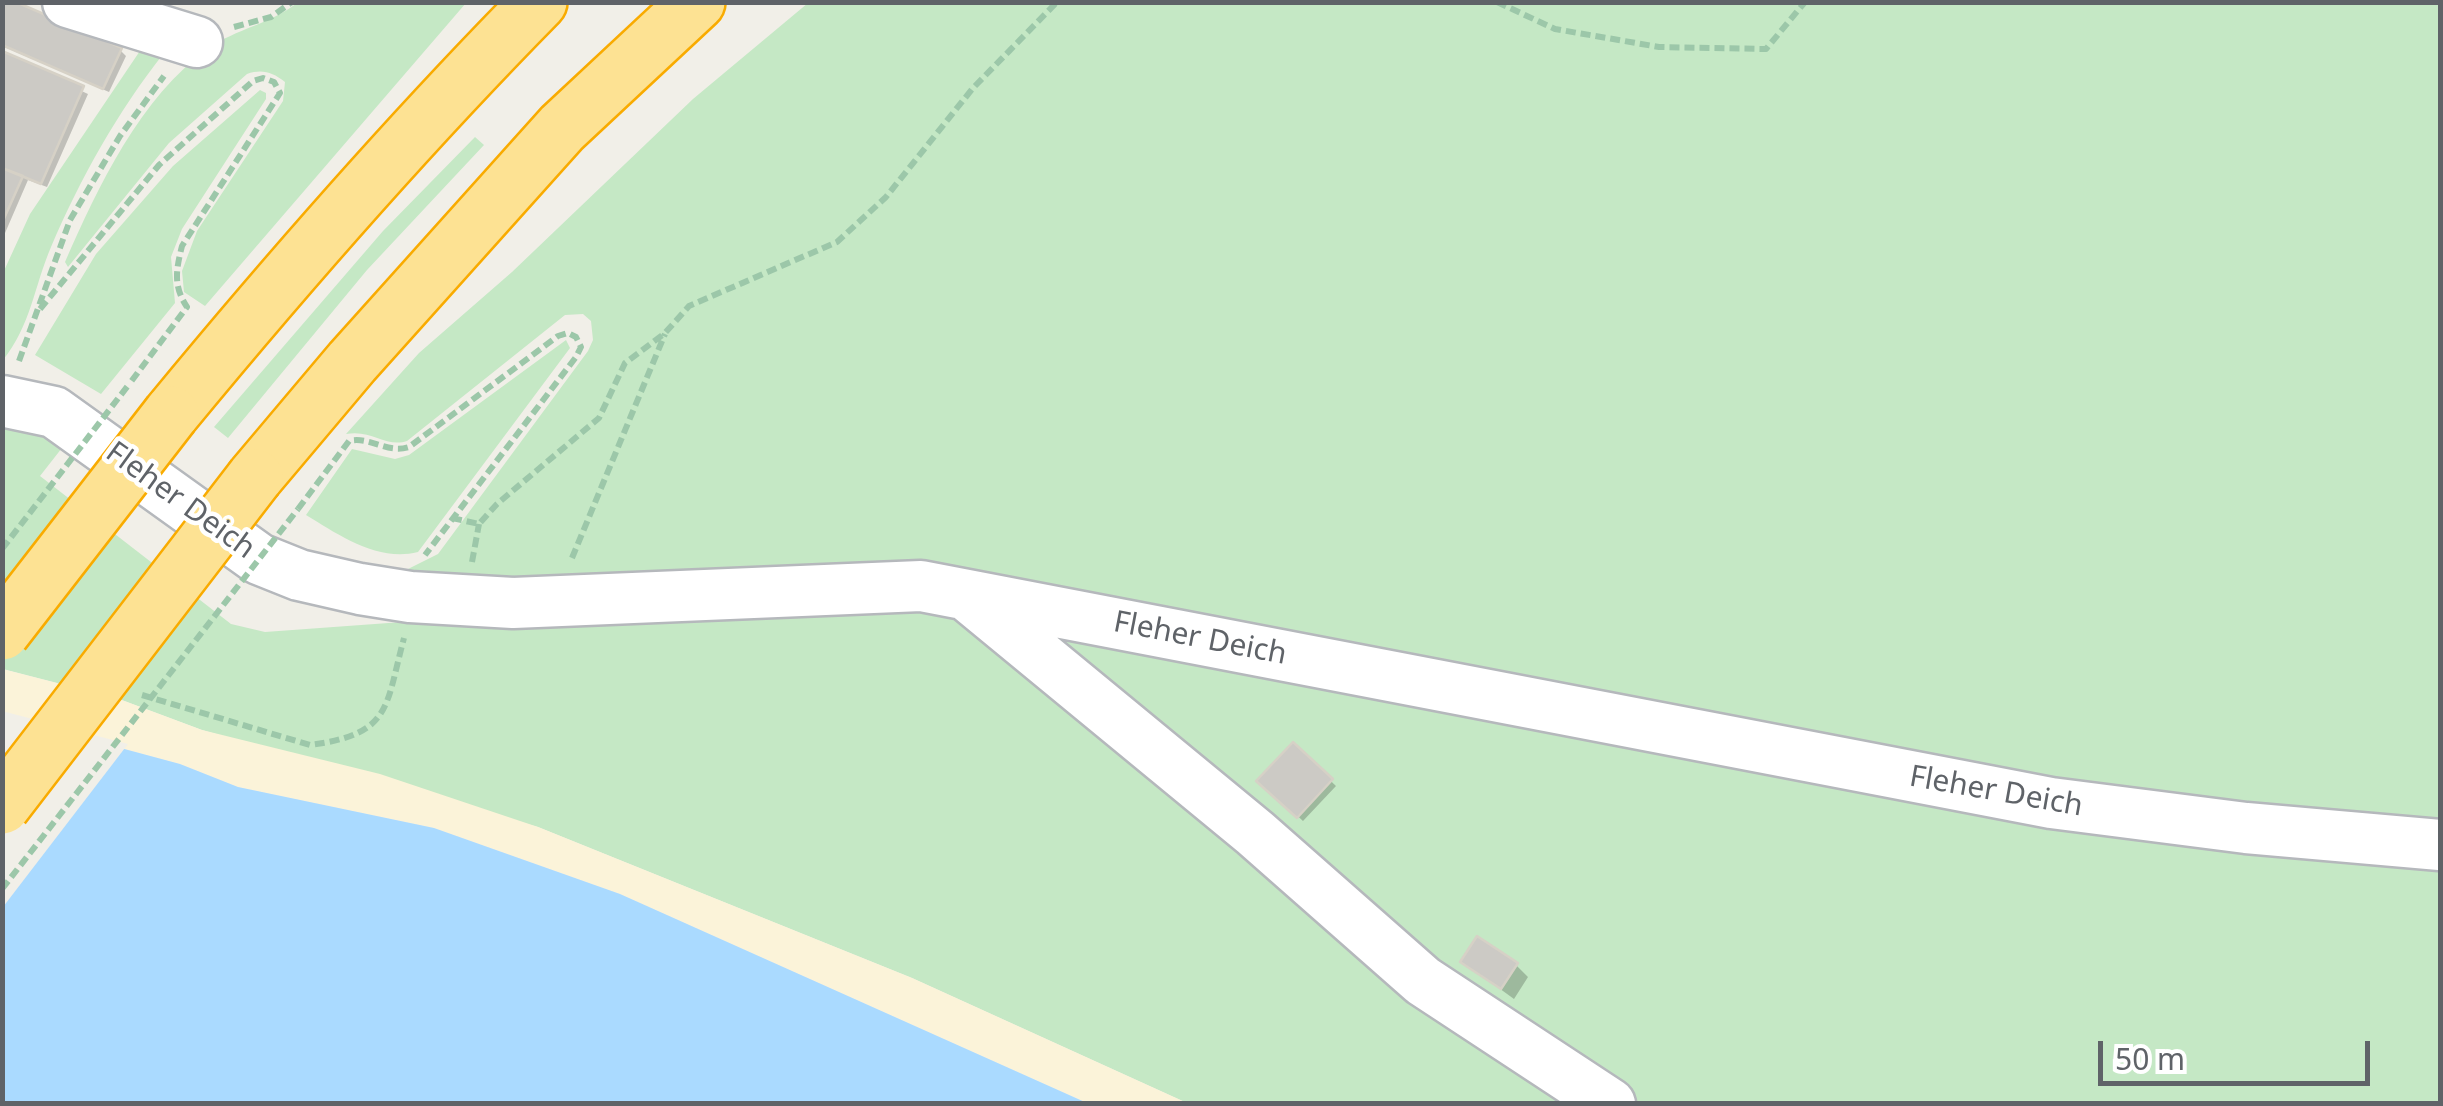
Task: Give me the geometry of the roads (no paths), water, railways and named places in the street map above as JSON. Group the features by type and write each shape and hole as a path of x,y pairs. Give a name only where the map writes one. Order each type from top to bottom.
{"highway":[{"path":"2,632 151,398 300,258 441,101 539,2"},
{"path":"2,806 277,493 352,362 562,128 696,2"}],"street":[{"path":"68,2 197,42"},
{"name":"Fleher Deich","path":"4,400 54,412 259,559 285,570 410,597 553,602 922,586 2014,797 2246,828 2440,845"},
{"path":"963,593 1255,833 1423,981 1610,1104"}],"water":[{"path":"2,716 180,764 238,787 434,828 620,894 1087,1103 3,1103"}]}
